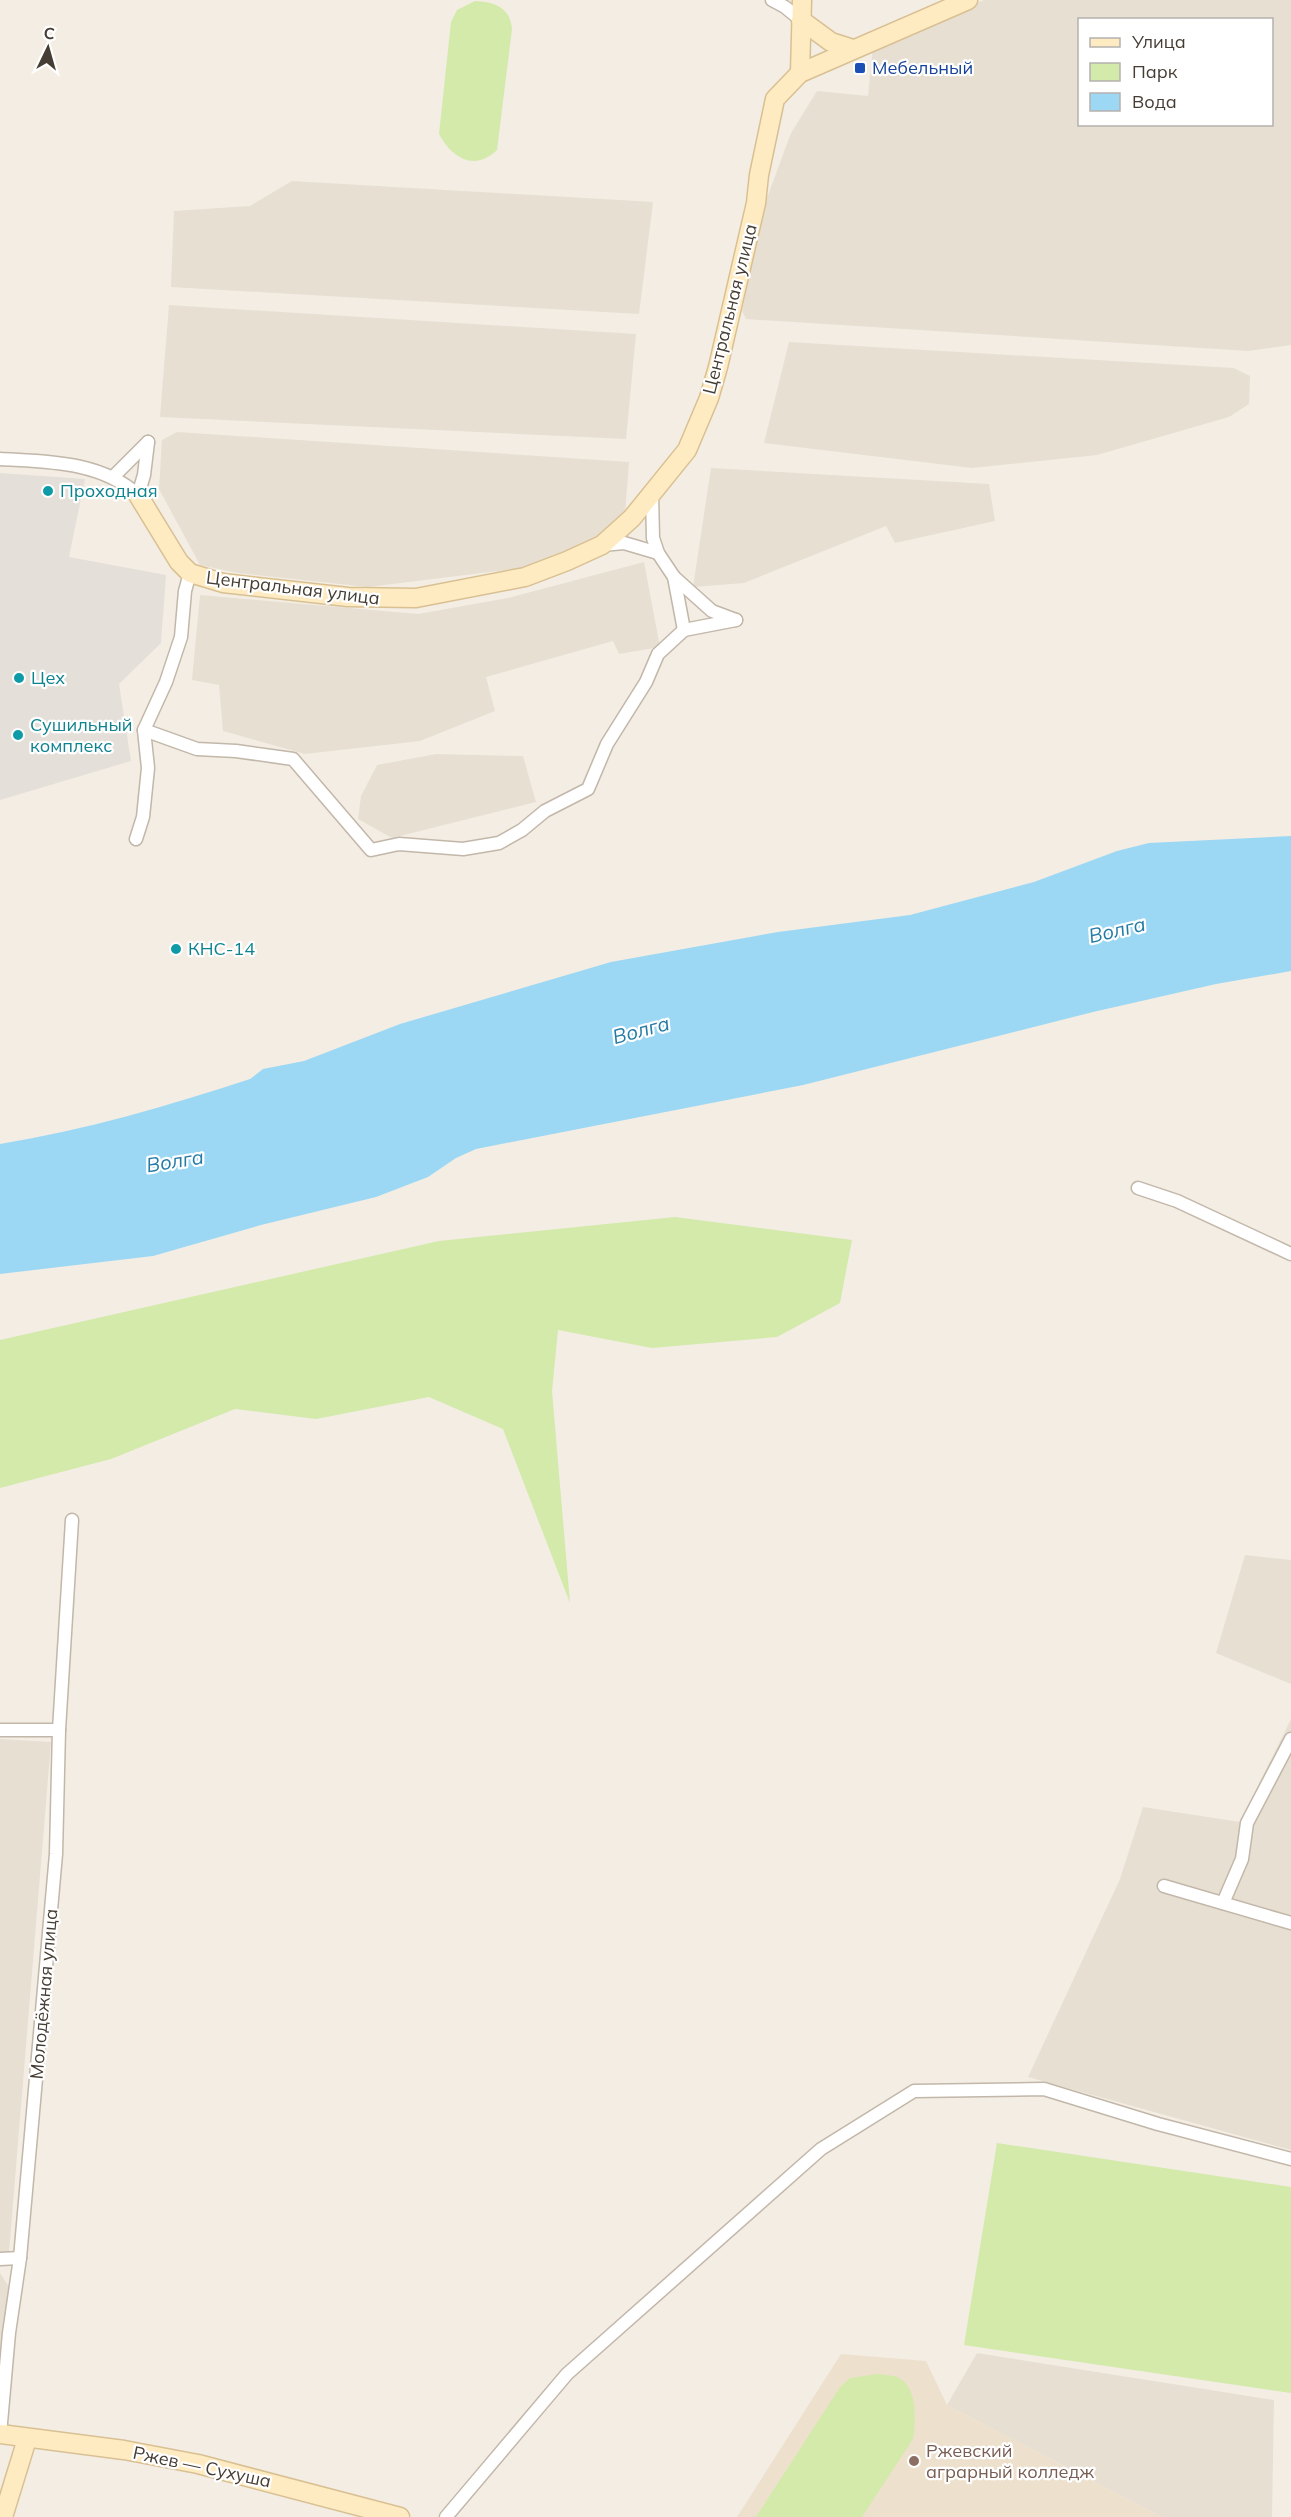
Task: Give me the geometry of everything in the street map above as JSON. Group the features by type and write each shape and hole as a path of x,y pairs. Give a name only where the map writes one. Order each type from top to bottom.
{"street":[{"path":"772,0 785,7 831,42 853,49"},
{"path":"800,74 802,0"},
{"name":"Центральная улица","path":"0,459 64,465 114,476 138,495 179,562 190,573 223,583 348,597 416,598 525,577 602,544 632,518 687,450 709,398 756,203 759,175 775,99 800,74 968,0"},
{"path":"114,476 148,442 144,475 138,495"},
{"path":"144,730 197,749 236,751 293,759 371,850 399,844 463,849 499,843 522,830 545,811 588,789 607,744 646,682 658,654 684,630 736,620 712,611 674,577 658,553 653,538 652,494"},
{"path":"602,544 624,543 658,553"},
{"path":"136,839 143,818 148,768 144,730 166,682 181,637 185,591 190,573"},
{"path":"674,577 684,630"},
{"path":"1138,1188 1177,1201 1291,1254"},
{"name":"Молодёжная улица","path":"0,2434 9,2333 20,2258 56,1854 59,1730 72,1520"},
{"path":"0,1730 59,1730"},
{"path":"1223,1903 1242,1859 1247,1823 1291,1739"},
{"path":"1164,1886 1291,1923"},
{"path":"446,2517 567,2374 821,2149 914,2091 1044,2089 1158,2124 1291,2159"},
{"path":"0,2259 20,2258"},
{"name":"Ржев — Сухуша","path":"0,2434 124,2450 198,2464 400,2517"},
{"path":"3,2517 27,2439"}],"shaded area":[{"path":"984,0 1291,0 1291,345 1248,351 746,319 742,311 764,206 791,133 817,91 868,96 873,46"},
{"path":"292,181 653,202 639,314 171,287 174,211 250,206"},
{"path":"169,305 636,334 626,439 160,417"},
{"path":"789,342 1234,368 1250,376 1249,404 1229,417 1097,455 972,468 764,443"},
{"path":"177,432 629,462 625,514 603,536 530,567 368,587 238,573 200,565 159,489 162,440"},
{"path":"711,468 989,484 995,521 895,543 886,526 744,583 693,587"},
{"path":"0,473 85,479 69,557 166,575 161,643 119,684 131,761 0,800"},
{"path":"644,562 660,647 619,654 613,641 486,677 495,711 420,741 305,754 223,731 219,685 192,680 200,595 418,614 508,598"},
{"path":"436,754 523,756 536,802 392,838 358,819 361,796 377,765"},
{"path":"1245,1555 1291,1560 1291,1684 1216,1653"},
{"path":"1291,1719 1291,2150 1028,2077 1120,1879 1143,1807 1240,1822"},
{"path":"0,1739 51,1742 9,2252 0,2253"},
{"path":"0,2273 9,2287 0,2374"},
{"path":"977,2353 1274,2400 1272,2517 1162,2517 947,2405"},
{"name":"Ржевский аграрный колледж","path":"841,2354 926,2361 947,2405 1162,2517 737,2517"}],"green space":[{"path":"475,1 500,7 508,15 512,29 497,150 488,157 472,161 450,150 439,134 451,22 457,10"},
{"path":"675,1217 852,1240 840,1303 777,1337 652,1348 558,1330 552,1391 570,1603 503,1429 429,1397 316,1419 235,1409 111,1459 0,1488 0,1340 439,1241"},
{"path":"997,2143 1291,2187 1291,2393 964,2345"},
{"path":"877,2374 897,2377 909,2388 914,2405 914,2432 913,2439 862,2517 756,2517 840,2387 850,2378"}],"water":[{"name":"Волга","path":"1291,836 1291,971 1216,984 1093,1012 803,1085 476,1149 456,1158 428,1177 376,1197 261,1225 153,1256 0,1274 0,1144 95,1124 188,1099 250,1079 263,1069 304,1061 400,1024 611,962 778,932 910,915 1034,882 1117,851 1149,843"}],"place":[{"name":"Мебельный","path":"860,68"},
{"name":"Проходная","path":"48,491"},
{"name":"Цех","path":"19,678"},
{"name":"Сушильный комплекс","path":"18,735"},
{"name":"КНС-14","path":"176,949"},
{"name":"Ржевский аграрный колледж","path":"914,2461"}]}
